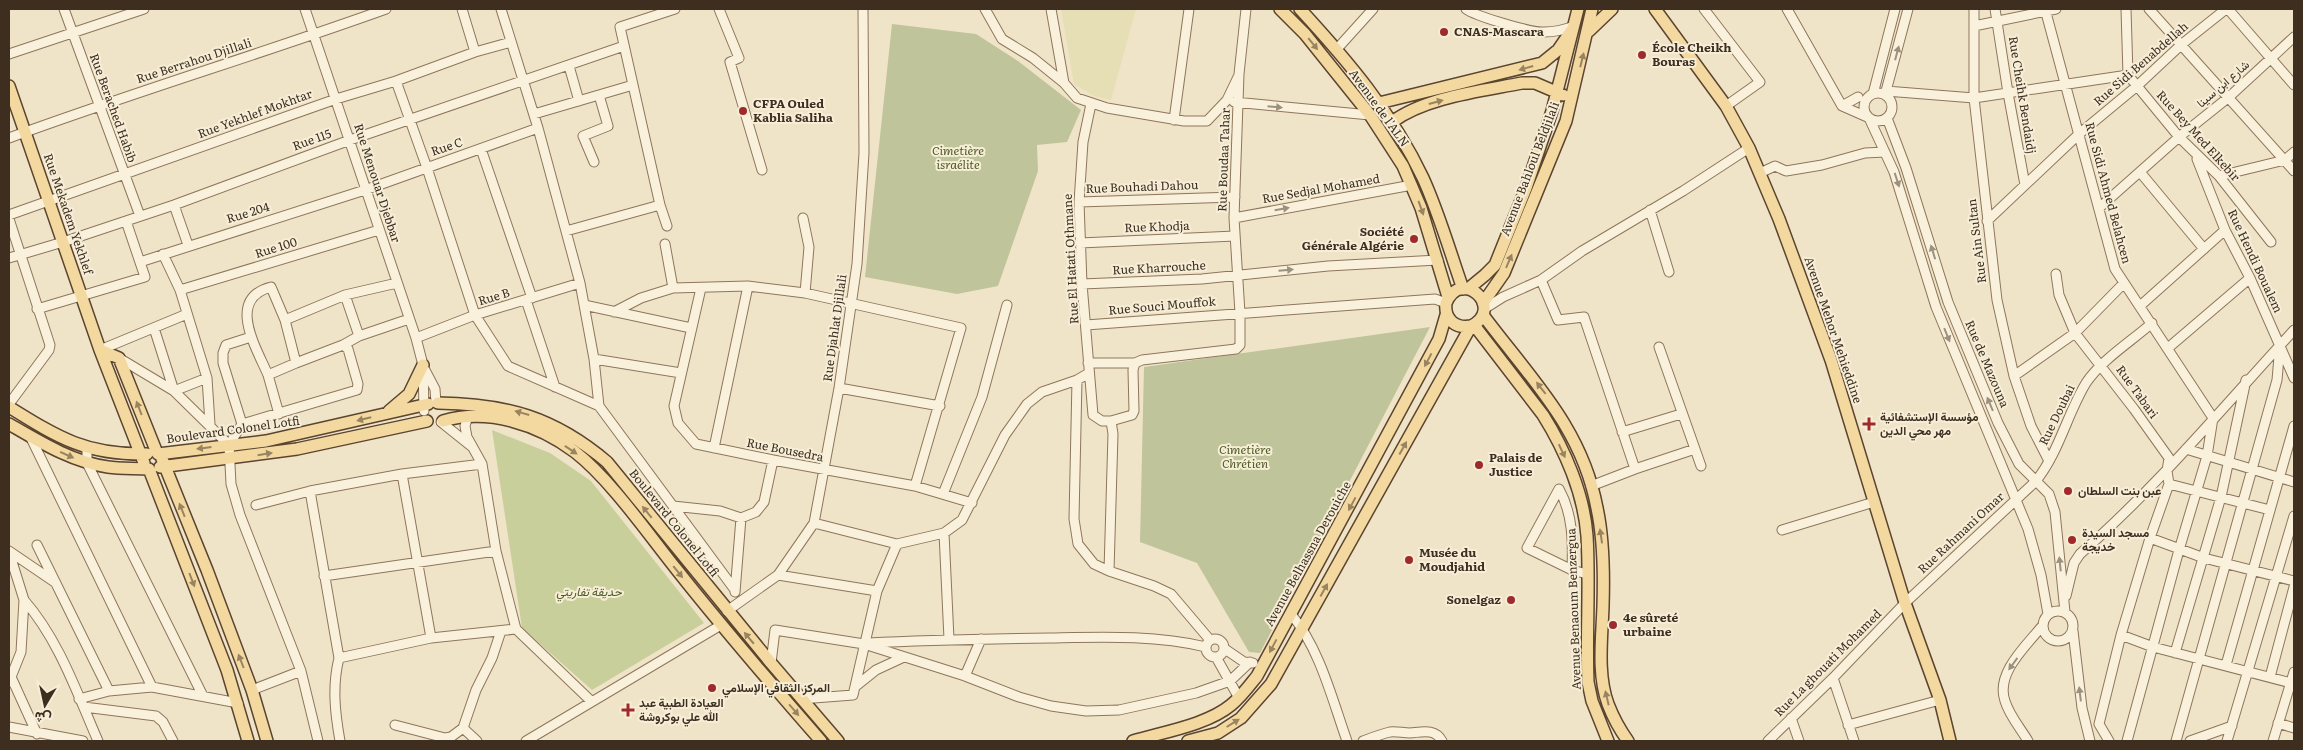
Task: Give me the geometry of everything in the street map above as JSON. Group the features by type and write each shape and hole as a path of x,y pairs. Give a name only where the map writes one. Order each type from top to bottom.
{"main road":[{"name":"Avenue de l'ALN","path":"1280,9 1305,34 1370,115 1404,166 1438,260 1447,300"},
{"name":"Avenue de l'ALN","path":"1300,9 1356,72 1392,122 1429,192 1465,289"},
{"name":"Avenue Bahloul Beldjilali","path":"1465,289 1485,275 1495,264 1526,188 1557,94 1578,9"},
{"name":"Avenue Bahloul Beldjilali","path":"1483,309 1504,273 1566,121 1592,9"},
{"path":"1588,31 1612,9"},
{"name":"Avenue Mehor Mehieddine","path":"1656,9 1726,106 1749,148 1760,173 1831,360 1905,602 1940,700 1950,741"},
{"path":"1379,103 1542,63 1558,50 1574,26"},
{"path":"1392,122 1408,112 1432,103 1522,83 1535,83 1557,94 1566,96 1573,93"},
{"name":"Rue Mekadem Yekhlef","path":"9,86 100,350 153,461"},
{"path":"1188,741 1219,737 1241,718 1271,684 1483,309 1474,291 1465,289 1454,291 1447,300 1446,315 1459,327 1472,326"},
{"name":"Avenue Benaoum Benzergua","path":"1483,309 1544,392 1570,431 1585,462 1597,507 1603,546 1602,671 1608,704 1628,741"},
{"name":"Avenue Belhassna Derouiche","path":"1133,741 1178,729 1212,716 1230,706 1258,676 1434,348 1446,315"},
{"name":"Avenue Benaoum Benzergua","path":"1472,326 1542,415 1574,478 1584,519 1587,574 1588,682 1592,701 1608,741"},
{"path":"100,350 119,358 238,703 248,741"},
{"path":"384,414 409,394 423,365"},
{"name":"Boulevard Colonel Lotfi","path":"153,461 229,446 266,442 384,414 429,408 485,405 527,414 550,423 589,447 606,462 731,608 771,663 838,741"},
{"path":"9,406 59,436 88,448 153,461"},
{"path":"442,422 446,412 443,406 429,408 433,425 468,416 493,416 536,431 574,452 591,467 626,507 721,625 819,740"},
{"name":"Boulevard Colonel Lotfi","path":"153,461 229,460 297,449 429,408"},
{"path":"9,424 49,447 87,463 110,468 153,461"},
{"path":"153,461 207,570 252,690 266,741"}],"street":[{"name":"Rue Berached Habib","path":"64,9 140,216"},
{"path":"9,54 144,9"},
{"name":"Rue Menouar Djebbar","path":"305,9 416,338 423,365 434,389 429,408"},
{"name":"Rue Berrahou Djillali","path":"9,138 99,105 315,35 386,9"},
{"path":"462,9 475,52"},
{"path":"501,9 524,79 580,283 594,359 598,406"},
{"path":"668,226 660,205 620,27 659,11 675,9"},
{"path":"719,9 739,58 730,62 762,170"},
{"name":"Rue Djahlat Djillali","path":"731,608 778,574 814,523 839,388 857,264 864,153 862,95 864,9"},
{"path":"986,9 1002,39 1033,58 1064,83 1077,98 1092,104 1174,120 1207,121 1227,100 1239,74"},
{"path":"1052,9 1064,83"},
{"path":"1174,120 1189,9"},
{"name":"Rue Boudaa Tahar","path":"1088,363 1135,363 1142,360 1236,348 1241,340 1234,218 1239,74 1246,9"},
{"path":"1336,50 1373,9"},
{"path":"1466,9 1488,18 1542,33 1562,31 1574,26"},
{"path":"1704,9 1760,82 1726,106"},
{"path":"1787,9 1842,106 1879,121 1887,118 1892,107 1886,94 1908,9"},
{"path":"1869,118 1864,104 1873,94 1895,9"},
{"name":"Rue Ain Sultan","path":"1974,9 1974,98 1997,300 2014,376 2032,426 2049,461"},
{"name":"Rue Cheihk Bendaidj","path":"1995,9 2025,184"},
{"path":"1974,26 2056,9"},
{"path":"1873,94 1974,98 2128,75 2126,9"},
{"path":"2149,9 2294,171"},
{"path":"2227,9 2294,85"},
{"name":"Rue Sidi Benabdellah","path":"1987,221 2079,134 2137,86 2182,44 2227,9"},
{"name":"Rue Sidi Ahmed Belahcen","path":"2045,10 2115,269 2213,418"},
{"name":"شارع ابن سينا","path":"2099,208 2229,97 2294,37"},
{"name":"Rue Yekhlef Mokhtar","path":"9,215 336,98 396,81 475,52 511,42"},
{"name":"Rue 115","path":"9,258 126,221 350,140 624,46"},
{"path":"569,66 580,101"},
{"name":"Rue Bey Med Elkebir","path":"2128,75 2179,138 2219,176 2271,242"},
{"path":"396,81 427,168 475,315 508,366 598,406 735,590"},
{"path":"534,114 633,85"},
{"path":"594,162 583,136 608,126 599,95"},
{"path":"1842,106 1858,96"},
{"path":"1227,100 1238,104 1370,115"},
{"name":"Rue El Hatati Othmane","path":"1092,104 1083,142 1079,202 1082,284 1093,415 1102,421 1111,421"},
{"name":"Rue de Mazouna","path":"1869,118 1894,172 1936,306 2028,529 2041,575 2048,614"},
{"name":"Rue de Mazouna","path":"1887,118 1906,168 1948,302 1971,360 2011,452 2035,482 2049,494 2055,512 2064,608"},
{"name":"Rue C","path":"365,190 538,128"},
{"path":"1483,309 1503,296 1541,280 1582,251 1749,148"},
{"path":"481,149 555,386"},
{"path":"1760,173 1776,166 1786,171 1822,165 1865,153 1885,152"},
{"path":"2219,176 2284,160 2294,152"},
{"name":"Rue Hendi Boualem","path":"2196,155 2225,230 2250,278 2294,378"},
{"path":"2140,172 2204,249"},
{"name":"Rue Sedjal Mohamed","path":"1234,218 1412,185"},
{"name":"Rue 204","path":"140,262 188,245 365,190"},
{"name":"Rue Bouhadi Dahou","path":"1079,202 1235,197"},
{"path":"174,204 188,245"},
{"path":"566,231 660,205"},
{"path":"1650,210 1669,272"},
{"path":"803,218 809,247 805,293"},
{"path":"9,219 50,345 49,350 9,406"},
{"path":"37,309 145,277 126,221"},
{"name":"Rue 100","path":"180,290 379,230"},
{"path":"2140,306 2225,230"},
{"name":"Rue Khodja","path":"1080,243 1235,236"},
{"path":"665,244 674,288"},
{"path":"163,254 180,290 207,378 210,424"},
{"name":"Rue Kharrouche","path":"1082,284 1202,279 1238,274 1438,260"},
{"name":"Rue Tabari","path":"2056,274 2059,295 2075,333 2102,366 2169,458 2166,471 2169,484"},
{"path":"2168,348 2250,278"},
{"path":"1541,280 1558,320 1584,317 1635,469"},
{"path":"285,320 345,295 396,283"},
{"name":"Rue B","path":"416,338 475,315 580,283"},
{"path":"2014,376 2075,333 2124,283"},
{"path":"714,448 748,286"},
{"path":"614,312 641,298 674,288 748,286 805,293 961,328 940,406 915,486"},
{"path":"279,414 268,375 251,337 245,314 253,296 266,288 271,287 285,320 296,363"},
{"path":"594,359 681,373 701,288"},
{"path":"345,295 359,336"},
{"name":"Rue Souci Mouffok","path":"1086,325 1240,312 1435,299 1447,300"},
{"path":"584,305 691,328"},
{"path":"943,494 982,397 1008,305"},
{"path":"100,350 187,314"},
{"path":"268,375 343,345 359,336 409,319"},
{"name":"Rue Doubai","path":"2035,482 2049,461 2087,382 2102,366 2152,323"},
{"path":"154,328 174,391"},
{"path":"2064,608 2076,558 2166,471 2246,380 2294,330"},
{"path":"242,424 223,363 223,353 226,345 251,337"},
{"path":"318,741 300,671 240,515 231,484 229,446 242,424 357,390 358,384 348,349 343,345"},
{"path":"2176,741 2277,380 2280,345"},
{"path":"1659,347 1681,414 1701,466"},
{"path":"119,358 174,391 210,424 229,446"},
{"path":"2265,360 2279,360"},
{"path":"1109,571 1113,434 1111,421 1132,415 1134,411 1133,370 1135,363"},
{"name":"Rue Bousedra","path":"681,373 674,406 678,423 696,444 915,486 972,503"},
{"path":"814,523 897,544 944,534 962,520 1005,435 1027,404 1042,392 1077,380 1089,373"},
{"path":"174,391 207,378"},
{"path":"864,644 949,639 1146,638 1208,644 1219,639 1224,643 1222,655 1216,657 1210,655 1208,644 1171,594 1094,564 1078,544 1074,519 1077,380"},
{"path":"2175,653 2221,497 2246,380"},
{"path":"839,388 940,406"},
{"path":"1622,432 1681,414"},
{"path":"468,416 465,426 472,446 482,464 496,551 516,629 591,701"},
{"path":"2126,741 2207,456 2213,418"},
{"path":"442,422 472,446"},
{"path":"2226,665 2294,426"},
{"path":"30,436 152,687"},
{"path":"88,448 87,463 203,696"},
{"path":"1591,486 1695,449"},
{"path":"2186,449 2294,482"},
{"path":"672,506 720,511 741,518 756,512 764,502 773,460"},
{"path":"256,505 310,491 402,474 482,464"},
{"path":"402,474 416,561 432,638"},
{"name":"Rue Rahmani Omar","path":"1905,602 2035,482"},
{"path":"2109,741 2099,724 2121,635 2150,538 2169,484 2270,510"},
{"path":"1572,570 1572,528 1565,500 1559,489 1527,548 1572,570 1587,574"},
{"path":"310,491 339,658 335,674 334,701 340,741"},
{"path":"1782,530 1874,502"},
{"path":"2227,741 2294,516"},
{"path":"731,608 735,590 741,518"},
{"path":"944,534 949,639"},
{"path":"2150,538 2204,558 2294,581"},
{"path":"801,699 853,695 877,591 897,544"},
{"path":"37,545 58,584 109,691"},
{"path":"324,576 416,561 496,551"},
{"path":"9,552 58,584"},
{"path":"9,552 24,600 21,652 10,681 37,734"},
{"path":"778,574 877,591"},
{"path":"2270,677 2294,587"},
{"path":"24,600 39,618 52,639 98,741"},
{"name":"Rue La ghouati Mohamed","path":"1768,741 1833,678 1905,602"},
{"path":"2028,741 2005,702 2003,685 2009,669 2043,625 2048,614 2064,608"},
{"path":"2064,608 2072,618 2082,708 2090,741"},
{"path":"1291,614 1303,628 1322,671 1347,741"},
{"path":"526,741 721,625"},
{"path":"2043,625 2045,634 2053,640 2062,641 2073,632"},
{"path":"339,658 432,638 516,629"},
{"path":"395,725 420,737 451,737 463,728 476,690 492,658 501,630"},
{"path":"771,663 775,630 864,644 965,676 1035,701 1086,711 1119,710 1196,693 1230,681 1250,662"},
{"path":"2121,635 2153,647 2291,683"},
{"path":"965,676 981,639"},
{"path":"1224,649 1232,655 1250,662 1264,664"},
{"path":"855,687 876,670 904,657"},
{"path":"1216,657 1239,698"},
{"path":"252,690 300,671"},
{"path":"2273,741 2294,672"},
{"path":"1833,678 1854,741"},
{"path":"82,703 109,691 152,687 238,703"},
{"path":"1848,725 1940,700"},
{"path":"82,703 156,716 163,722 173,741"},
{"path":"1791,718 1799,741"},
{"path":"2278,723 2294,728"},
{"path":"2190,741 2232,726"},
{"path":"9,727 37,734 83,741"},
{"path":"463,728 477,741"},
{"path":"1363,741 1389,732 1420,731 1428,731 1439,736 1442,741"}],"shaded area":[{"path":"1061,9 1136,9 1111,100 1094,96 1074,84"}],"green space":[{"name":"Cimetière israélite","path":"892,24 976,34 1018,61 1081,110 1067,142 1037,145 1038,171 998,286 957,294 865,277"},
{"name":"Cimetière Chrétien","path":"1430,327 1260,653 1249,652 1197,563 1140,542 1144,367"},
{"name":"حديقة تفاريتي","path":"492,430 550,453 591,481 704,623 592,690 522,628"}],"place":[{"name":"CNAS-Mascara","path":"1444,32"},
{"name":"École Cheikh Bouras","path":"1642,55"},
{"name":"CFPA Ouled Kablia Saliha","path":"743,111"},
{"name":"Société Générale Algérie","path":"1414,239"},
{"name":"مؤسسة الإستشفائية مهر محي الدين","path":"1869,424"},
{"name":"Palais de Justice","path":"1479,465"},
{"name":"عبن بنت السلطان","path":"2068,491"},
{"name":"مسجد السيدة خديجة","path":"2072,540"},
{"name":"Musée du Moudjahid","path":"1409,560"},
{"name":"Sonelgaz","path":"1511,600"},
{"name":"4e sûreté urbaine","path":"1613,625"},
{"name":"المركز الثقافي الإسلامي","path":"712,688"},
{"name":"العيادة الطبية عبد الله علي بوكروشة","path":"628,710"}]}
